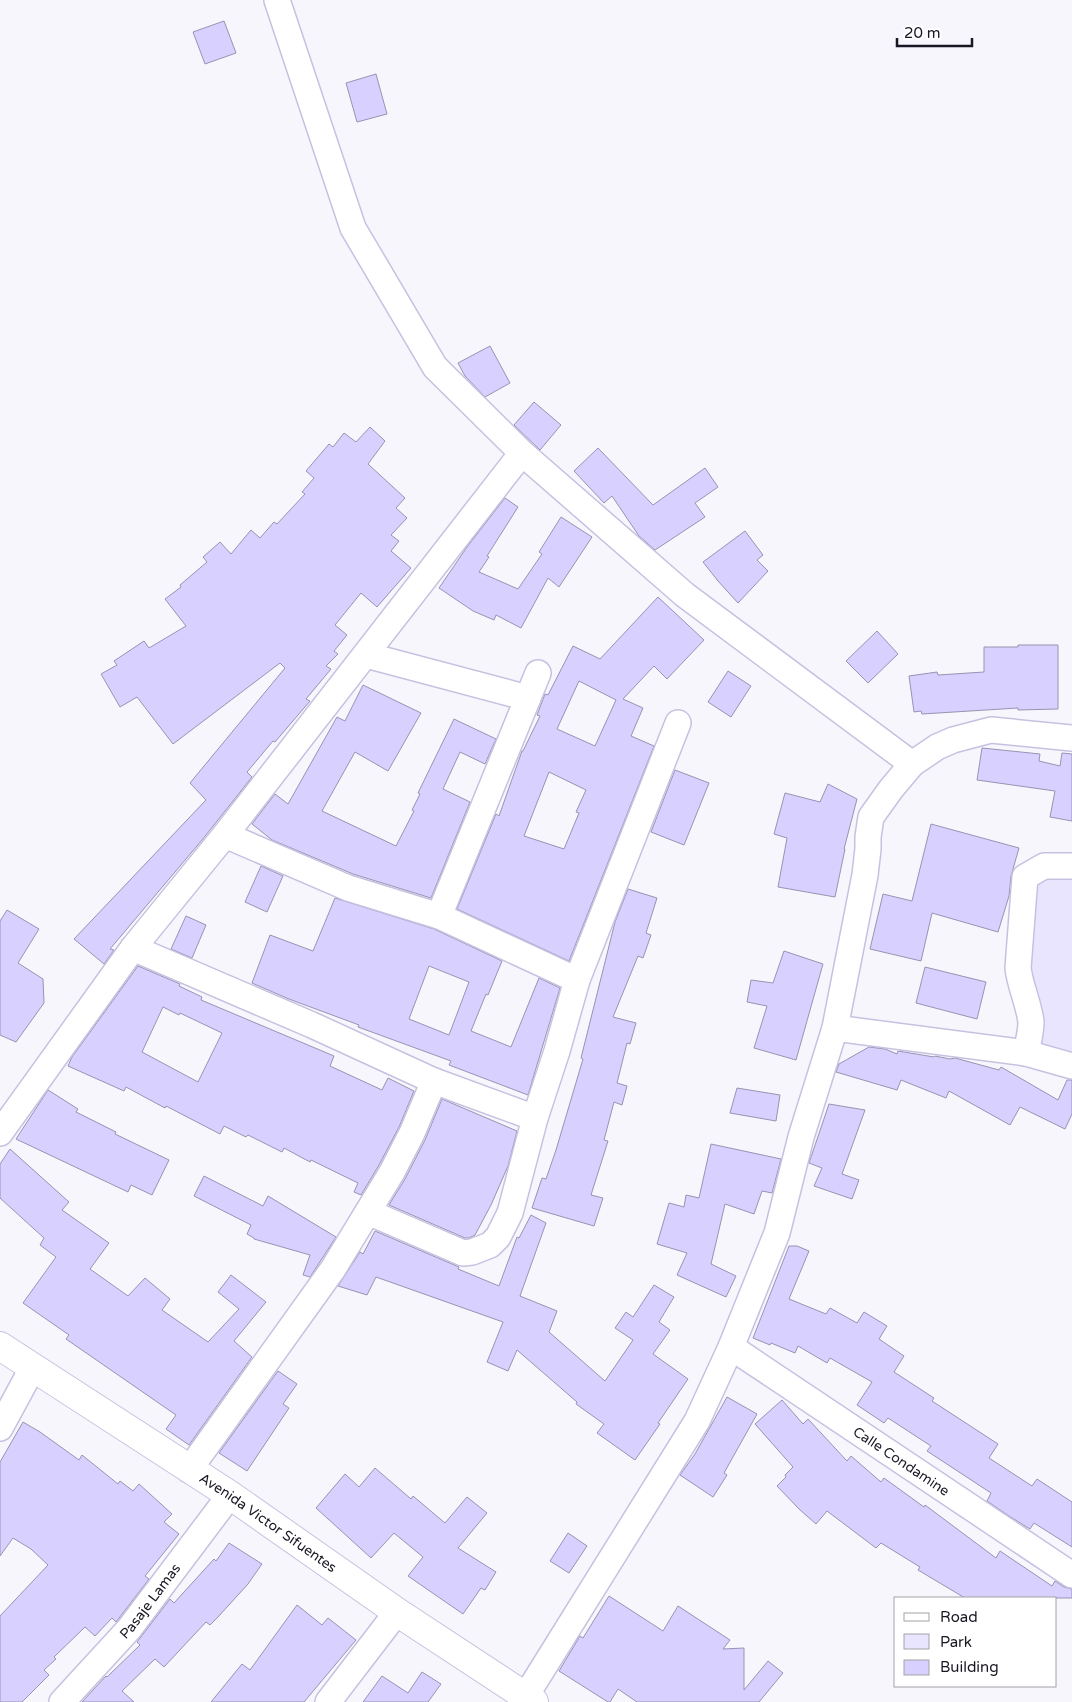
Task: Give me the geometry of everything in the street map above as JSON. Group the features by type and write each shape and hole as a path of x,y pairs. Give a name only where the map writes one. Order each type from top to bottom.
{"highway":[{"name":"Avenida Victor Sifuentes","path":"0,1346 230,1495 527,1700"}],"street":[{"path":"277,0 353,228 435,366 522,453 685,595 912,764"},
{"path":"0,1133 132,948 225,835 522,453"},
{"path":"366,655 528,698"},
{"path":"439,916 538,673"},
{"path":"368,1212 463,1253 472,1252 490,1245 498,1237 510,1212 577,980 678,723"},
{"path":"527,1700 697,1421 731,1347 777,1233 801,1137 835,1028 865,875 871,817 912,764 945,743 992,730 1072,738"},
{"path":"225,835 348,888 439,916 577,980"},
{"path":"1026,1053 1030,1034 1030,1021 1018,968 1025,877 1044,866 1072,866"},
{"path":"132,948 312,1025 434,1081 536,1118"},
{"path":"835,1028 1026,1053 1072,1066"},
{"path":"189,1470 333,1269 392,1172 412,1133 434,1081"},
{"name":"Calle Condamine","path":"731,1347 1072,1575"},
{"path":"0,1428 33,1367"},
{"name":"Pasaje Lamas","path":"62,1702 129,1628 230,1495"},
{"path":"328,1702 398,1612"}],"green space":[{"path":"1072,866 1072,1066 1026,1053 1020,982 1037,869"}],"building":[{"path":"224,21 236,53 205,64 193,32"},
{"path":"376,74 387,114 357,122 346,83"},
{"path":"490,346 510,383 485,397 465,376 458,363"},
{"path":"534,402 561,425 540,450 514,425"},
{"path":"370,427 385,441 368,464 405,498 396,508 407,518 391,535 399,541 391,551 411,568 377,607 361,593 335,625 347,635 334,651 338,654 326,666 331,669 306,699 310,701 247,772 252,777 202,840 110,949 114,950 104,964 74,939 206,800 190,783 285,668 280,663 173,744 137,697 120,707 101,674 117,665 114,661 144,641 149,648 186,626 165,599 181,587 180,585 207,562 203,557 220,542 231,554 251,530 260,538 274,522 277,524 305,494 302,492 314,478 306,471 329,444 333,447 344,433 356,442"},
{"path":"598,448 653,505 705,468 718,487 695,503 705,517 655,550 639,536 612,496 604,503 574,471"},
{"path":"505,498 518,507 479,572 518,589 542,554 539,552 561,517 592,537 559,587 548,578 521,628 496,615 494,620 473,611 439,588 467,547"},
{"path":"745,531 763,555 757,560 768,571 738,603 703,562"},
{"path":"658,597 704,640 667,679 654,666 623,699 643,708 631,736 654,746 569,961 457,909 496,814 499,816 522,751 540,716 537,715 545,694 548,695 573,646 600,659","holes":["579,681 616,700 595,746 557,729","549,772 586,790 576,812 579,813 564,849 524,836"]},
{"path":"877,631 898,654 868,683 846,661"},
{"path":"1018,645 1058,645 1058,709 1018,710 1018,708 922,714 921,711 914,712 909,676 937,672 938,675 984,672 984,647 1018,647"},
{"path":"728,671 751,686 731,717 708,702"},
{"path":"363,685 421,713 388,771 355,752 322,811 396,846 414,811 412,810 420,794 418,793 454,719 496,739 485,764 460,752 443,789 470,802 431,898 353,874 272,840 252,824 275,794 288,804 337,717 345,721"},
{"path":"982,748 1040,754 1039,761 1060,766 1062,753 1072,754 1072,821 1050,817 1055,791 977,780"},
{"path":"675,770 709,783 684,845 651,832"},
{"path":"828,784 857,799 844,849 835,897 778,887 787,838 774,834 785,793 820,802"},
{"path":"931,824 1019,848 1011,876 1009,896 998,932 932,913 921,961 870,949 883,894 912,901"},
{"path":"261,866 283,876 267,912 245,902"},
{"path":"628,889 657,898 646,933 651,935 643,958 638,956 613,1017 636,1023 630,1044 627,1043 617,1083 627,1086 622,1105 614,1102 604,1140 608,1141 591,1195 603,1198 594,1226 532,1208 542,1178 546,1179 556,1150 583,1059 581,1058 615,922"},
{"path":"335,898 434,929 502,961 471,1031 511,1047 539,978 560,988 528,1095 449,1065 451,1061 358,1027 359,1025 252,983 270,935 313,951","holes":["429,966 469,982 449,1035 409,1019"]},
{"path":"7,910 39,929 18,963 43,979 44,1003 16,1042 0,1035 0,921"},
{"path":"186,916 206,925 192,958 171,949"},
{"path":"784,951 823,964 796,1060 754,1048 767,1006 747,1002 751,980 773,983"},
{"path":"138,966 180,984 179,986 202,997 201,1000 334,1056 330,1066 382,1090 388,1078 414,1091 399,1127 361,1195 354,1192 358,1183 311,1160 310,1162 284,1148 282,1152 248,1135 246,1137 224,1126 220,1134 126,1087 124,1091 68,1066 72,1057","holes":["163,1007 179,1015 180,1013 222,1033 198,1082 142,1052"]},
{"path":"925,967 986,982 977,1019 916,1003"},
{"path":"869,1047 885,1049 897,1054 898,1051 950,1059 955,1058 999,1070 1001,1067 1058,1100 1067,1080 1072,1080 1072,1114 1065,1129 1020,1107 1010,1125 949,1091 946,1098 901,1080 897,1090 836,1072 839,1064"},
{"path":"737,1088 780,1095 776,1121 730,1113"},
{"path":"48,1090 78,1109 76,1112 116,1132 115,1134 169,1160 152,1195 131,1185 128,1192 16,1139"},
{"path":"442,1099 517,1131 508,1166 491,1205 475,1235 469,1238 465,1238 389,1205 425,1140"},
{"path":"829,1104 865,1110 842,1174 859,1180 852,1199 814,1186 822,1168 809,1163"},
{"path":"711,1144 781,1159 772,1193 762,1191 754,1214 725,1204 711,1264 736,1276 726,1297 677,1275 687,1253 657,1244 669,1203 684,1207 686,1195 699,1198"},
{"path":"10,1149 69,1202 62,1210 109,1243 90,1269 128,1296 145,1278 170,1299 162,1310 208,1342 239,1309 218,1292 231,1275 266,1302 234,1341 252,1357 189,1445 166,1429 176,1415 66,1339 69,1335 23,1303 56,1257 40,1245 44,1238 0,1198 0,1164"},
{"path":"204,1176 263,1206 268,1196 336,1237 310,1277 303,1275 310,1255 254,1239 247,1234 251,1225 194,1196"},
{"path":"531,1215 546,1223 520,1296 557,1311 549,1332 605,1381 633,1340 615,1328 626,1312 633,1317 654,1285 674,1297 659,1322 670,1330 653,1354 688,1379 635,1460 597,1433 604,1424 576,1404 577,1402 517,1350 508,1371 487,1362 503,1322 376,1277 367,1295 338,1286 360,1252 363,1254 375,1231 499,1286 517,1237 519,1238"},
{"path":"789,1246 797,1246 809,1251 789,1299 826,1314 830,1308 857,1323 864,1312 887,1326 879,1339 904,1356 894,1372 934,1398 932,1401 998,1444 989,1458 1032,1486 1037,1479 1072,1502 1072,1547 1034,1523 1030,1529 1009,1516 987,1501 991,1493 927,1451 931,1446 888,1418 884,1423 857,1405 872,1382 830,1358 827,1363 798,1346 795,1353 753,1338"},
{"path":"278,1371 297,1384 283,1404 289,1408 247,1471 219,1453"},
{"path":"727,1397 757,1414 724,1473 727,1475 713,1497 680,1475 695,1454"},
{"path":"782,1400 803,1424 808,1419 847,1461 851,1456 881,1482 884,1478 924,1507 925,1505 996,1558 1000,1551 1052,1586 1055,1581 1064,1587 1072,1589 1072,1598 963,1597 918,1570 920,1567 881,1543 876,1548 827,1511 816,1524 777,1486 793,1467 755,1424"},
{"path":"23,1422 79,1460 82,1455 118,1484 120,1481 133,1491 139,1484 172,1514 164,1522 179,1534 145,1576 149,1579 116,1622 112,1618 95,1636 85,1627 54,1657 56,1659 44,1670 49,1675 22,1702 0,1702 0,1616 48,1565 31,1549 13,1538 0,1556 0,1462"},
{"path":"375,1468 411,1499 413,1496 445,1523 467,1497 487,1513 458,1548 496,1572 485,1590 481,1588 463,1614 408,1576 423,1557 394,1533 371,1558 316,1508 345,1474 359,1487"},
{"path":"568,1533 587,1546 569,1573 550,1561"},
{"path":"229,1543 262,1564 248,1584 218,1617 210,1625 206,1622 164,1667 155,1659 122,1691 134,1702 82,1702 106,1676 140,1645 137,1642 170,1599 174,1603 214,1559 216,1561"},
{"path":"609,1596 663,1631 678,1606 730,1640 723,1649 744,1648 744,1690 768,1661 783,1673 759,1702 637,1702 618,1689 610,1702 608,1702 559,1671 580,1636 583,1638"},
{"path":"297,1605 322,1625 328,1618 356,1640 304,1702 211,1702 242,1664 250,1670"},
{"path":"422,1672 441,1684 428,1702 363,1702 382,1676 408,1693"}]}
